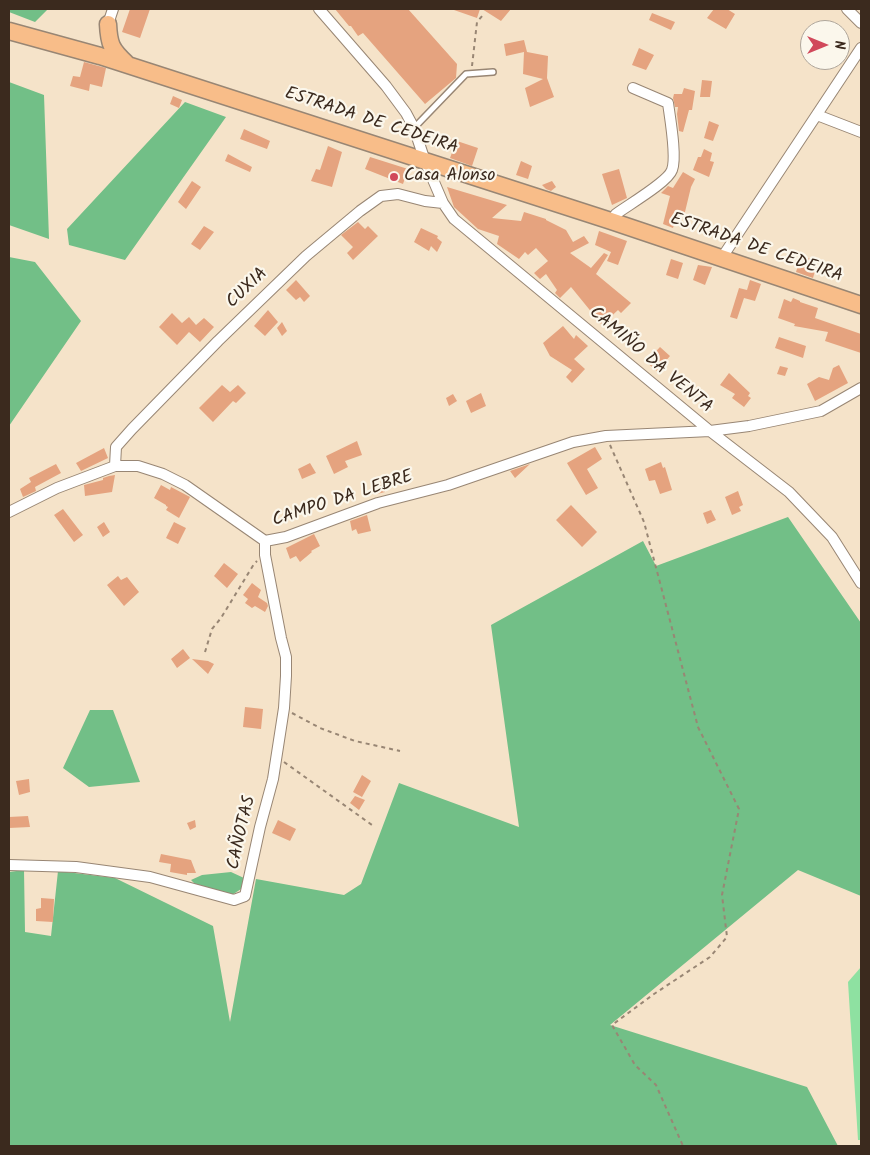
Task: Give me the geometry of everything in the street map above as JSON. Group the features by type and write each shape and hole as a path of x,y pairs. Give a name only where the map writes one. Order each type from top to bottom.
{"main road":[{"path":"74,49 99,39 111,16"},
{"path":"100,56 111,16"},
{"path":"111,16 109,43 114,52 127,65"},
{"name":"ESTRADA DE CEDEIRA","path":"9,31 100,56 611,221 861,305"}],"street":[{"name":"CAMIÑO DA VENTA","path":"319,9 386,86 406,113 414,128 442,203 454,219 710,431 789,492 832,538 861,583"},
{"path":"846,9 861,23"},
{"path":"721,259 861,48"},
{"path":"611,221 616,214 665,179 672,170 673,155 668,103 632,88"},
{"path":"818,115 861,132"},
{"name":"CUXIA","path":"115,466 116,447 132,429 218,341 299,263 360,211 381,196 398,194 442,203"},
{"name":"CAMPO DA LEBRE","path":"9,512 58,488 115,466 138,466 163,474 184,485 266,541 286,538 378,503 448,485 573,442 606,436 710,431 749,426 821,410 861,388"},
{"name":"CAÑOTAS","path":"9,864 76,867 150,877 234,900 245,896 273,779 284,708 286,657 265,555 266,541"}],"lane":[{"path":"414,128 466,74 492,72"}],"path":[{"path":"471,74 478,22 482,15"},
{"path":"606,436 644,522 698,727 739,809 722,895 727,937 710,957 654,994 612,1026 636,1065 656,1085 684,1146"},
{"path":"205,652 212,629 221,618 254,564 265,555"},
{"path":"284,708 320,728 354,741 400,752"},
{"path":"276,756 372,825"}],"green space":[{"path":"9,9 48,9 35,22 9,12"},
{"path":"9,82 44,95 49,239 9,225"},
{"path":"185,102 226,117 125,260 69,245 67,229"},
{"path":"9,257 35,262 81,321 9,426"},
{"path":"788,517 861,623 861,896 798,870 610,1025 807,1087 838,1146 9,1146 9,872 24,870 25,932 51,936 58,871 115,878 213,926 230,1022 256,879 344,895 361,884 399,783 519,827 491,625 643,541 656,566"},
{"path":"90,710 113,710 140,782 89,787 63,768"},
{"path":"231,872 244,878 241,889 232,895 198,887 191,880 202,875"},
{"path":"861,967 861,1140 858,1140 848,982"}],"building":[{"path":"130,9 150,9 140,38 122,32"},
{"path":"335,9 408,9 457,64 456,78 425,104 363,33 358,36"},
{"path":"455,9 480,9 477,18"},
{"path":"482,9 511,9 501,21"},
{"path":"714,9 727,9 735,14 726,29 707,18"},
{"path":"652,13 675,22 671,30 649,20"},
{"path":"524,40 527,52 548,56 547,78 554,97 530,107 525,88 543,79 523,74 524,52 506,56 504,44"},
{"path":"639,48 654,55 646,70 632,65"},
{"path":"84,62 106,68 102,87 90,84 89,91 70,86 73,76 80,77"},
{"path":"702,80 712,81 710,97 700,97"},
{"path":"684,88 695,91 692,110 689,110 683,132 679,131 678,107 675,107 673,98 674,94 682,94"},
{"path":"173,96 182,100 179,108 170,104"},
{"path":"709,121 719,125 713,141 704,138"},
{"path":"244,129 270,141 267,149 240,139"},
{"path":"451,139 478,148 472,166 450,158 453,150 441,146"},
{"path":"328,146 342,152 332,187 311,181 316,169 320,170"},
{"path":"704,149 712,153 710,161 714,162 709,177 693,170 698,157 701,157"},
{"path":"228,154 252,167 250,172 225,161"},
{"name":"Casa Alonso","path":"370,157 408,169 403,184 365,169"},
{"path":"521,161 532,166 528,179 516,175"},
{"path":"619,169 627,198 612,205 602,174"},
{"path":"683,172 695,179 691,187 684,216 677,214 673,228 663,224 670,196 661,193 668,186 673,188"},
{"path":"192,181 201,187 186,209 178,202"},
{"path":"552,181 556,187 551,191 542,185"},
{"path":"447,187 507,205 492,218 521,221 524,212 546,219 566,230 573,242 584,236 589,243 570,253 591,268 604,253 608,255 596,274 631,303 621,313 618,310 602,325 571,287 560,298 555,293 557,290 546,274 540,279 534,273 548,261 536,248 528,255 525,252 519,259 497,244 499,236 478,229 454,207"},
{"path":"358,222 365,229 368,226 378,236 353,260 347,253 353,247 341,235"},
{"path":"204,226 214,232 200,250 191,244"},
{"path":"421,228 438,236 437,238 442,242 437,252 431,246 429,251 414,242"},
{"path":"599,231 627,241 618,265 607,261 611,252 595,245"},
{"path":"801,256 818,261 813,278 796,272"},
{"path":"671,259 683,263 678,279 666,275"},
{"path":"698,265 712,267 705,285 693,280"},
{"path":"296,280 310,296 304,302 300,297 296,300 286,290"},
{"path":"750,280 761,284 755,301 744,298 737,319 730,317 739,288 747,290"},
{"path":"793,298 818,308 815,318 861,334 861,353 825,341 828,332 794,326 795,324 778,318 784,299 791,302"},
{"path":"268,310 278,322 265,336 254,326"},
{"path":"172,313 182,323 189,317 196,325 204,318 214,327 200,342 189,332 177,345 159,327"},
{"path":"282,322 287,331 282,336 277,328"},
{"path":"563,326 574,339 576,335 588,346 574,359 585,369 572,383 566,377 572,370 550,356 543,343"},
{"path":"779,337 806,346 803,358 775,348"},
{"path":"660,347 670,356 657,371 646,362"},
{"path":"839,365 848,383 815,401 807,384 819,377 829,380 833,368"},
{"path":"780,366 788,368 785,376 777,374"},
{"path":"729,373 750,393 748,396 751,398 744,407 732,398 735,394 720,385"},
{"path":"222,385 230,392 238,385 246,393 236,403 233,401 213,422 199,408"},
{"path":"481,393 486,406 471,413 466,401"},
{"path":"453,394 457,401 449,406 446,398"},
{"path":"357,441 362,455 345,461 348,467 334,474 326,456"},
{"path":"595,447 602,459 587,469 598,488 586,495 567,463"},
{"path":"104,448 108,458 81,471 76,463"},
{"path":"661,462 663,468 665,467 672,490 660,494 655,480 649,481 645,469"},
{"path":"310,463 316,473 302,479 298,469"},
{"path":"56,464 61,473 35,487 36,491 23,497 20,489 31,482 29,478"},
{"path":"530,464 515,478 510,471"},
{"path":"115,475 112,492 85,496 84,485"},
{"path":"382,482 385,492 377,494 375,485"},
{"path":"161,485 170,490 171,487 190,497 179,518 166,510 168,507 166,505 154,498"},
{"path":"738,491 743,505 739,507 741,511 732,515 725,497"},
{"path":"571,505 597,532 582,547 556,520"},
{"path":"63,509 83,535 74,542 54,515"},
{"path":"711,510 716,520 707,524 703,513"},
{"path":"367,515 371,531 358,534 356,529 352,531 350,521"},
{"path":"104,522 110,532 103,537 97,527"},
{"path":"174,522 186,528 178,544 166,538"},
{"path":"314,534 320,546 311,551 300,562 296,556 290,559 286,548"},
{"path":"224,563 238,574 227,588 214,576"},
{"path":"118,576 121,580 127,577 139,592 124,606 107,585"},
{"path":"252,583 261,590 258,597 267,603 268,606 265,612 255,606 252,608 245,603 248,599 243,595"},
{"path":"183,649 190,658 177,668 171,659"},
{"path":"192,659 208,661 214,664 208,674"},
{"path":"245,707 263,709 261,729 243,727"},
{"path":"362,775 371,781 362,797 353,792"},
{"path":"29,779 30,792 19,795 16,781"},
{"path":"355,796 365,800 359,810 350,803"},
{"path":"28,816 30,827 9,828 9,817"},
{"path":"195,820 196,827 190,830 187,823"},
{"path":"278,820 296,829 290,841 272,833"},
{"path":"161,854 191,860 196,873 187,873 187,875 170,872 171,864 159,862"},
{"path":"41,898 54,899 53,922 36,921 36,909 41,908"}],"place":[{"name":"Casa Alonso","path":"394,177"}]}
